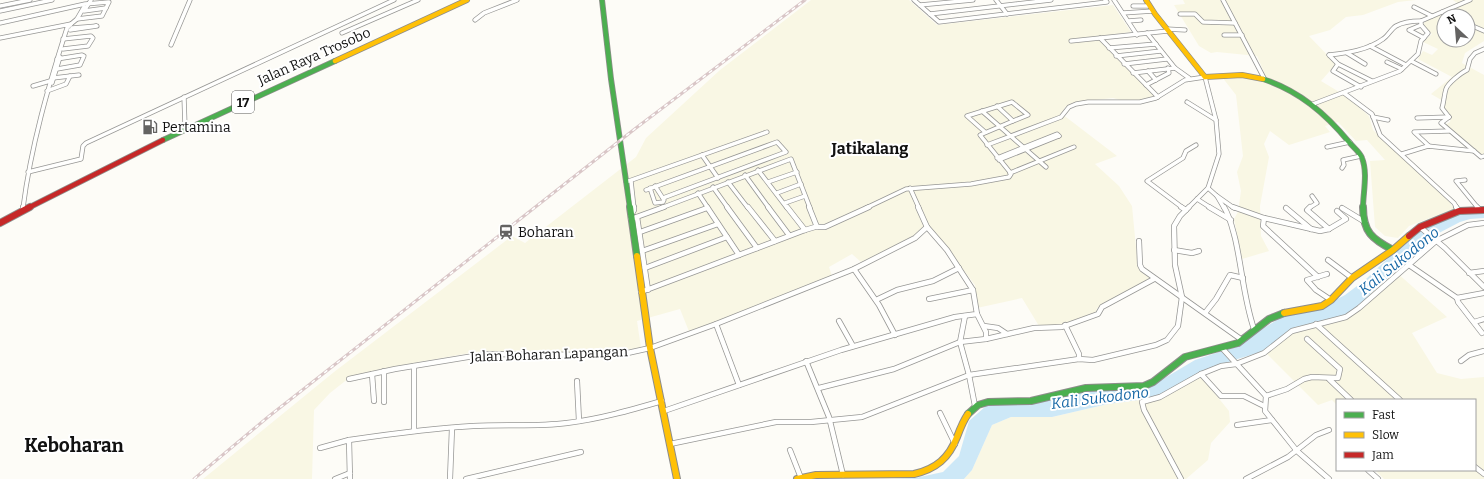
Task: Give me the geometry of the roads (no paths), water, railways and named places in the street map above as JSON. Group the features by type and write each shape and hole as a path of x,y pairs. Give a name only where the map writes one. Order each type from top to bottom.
{"main road":[{"path":"602,0 611,79 633,217 641,292 650,348 677,479"},
{"path":"1146,0 1151,9 1205,77 1232,73 1273,80 1314,103 1335,124 1361,156 1364,165 1366,222 1370,235 1393,250"},
{"name":"Jalan Raya Trosobo","path":"24,209 185,126 463,1"},
{"name":"Jalan Raya Trosobo","path":"0,221 116,162 212,116 463,1"},
{"path":"799,478 816,475 921,473 939,465 947,458 955,444 964,420 975,406 988,402 1041,399 1086,388 1144,386 1153,382 1185,357 1196,353 1222,349 1242,340 1254,329 1269,319 1278,315 1316,308 1332,300 1352,278 1393,250 1420,228 1459,211 1482,210"}],"street":[{"path":"0,5 2,0"},
{"path":"0,5 30,0"},
{"path":"0,5 3,7 2,11 52,0"},
{"path":"171,45 190,0"},
{"path":"28,172 81,159 84,144 394,0"},
{"path":"342,33 418,0"},
{"path":"475,20 484,13 517,0"},
{"path":"914,0 939,22 1056,9 1103,1"},
{"path":"920,5 973,0"},
{"path":"996,0 1007,14"},
{"path":"930,14 1050,0 1056,9"},
{"path":"1114,0 1137,35"},
{"path":"1223,0 1264,78"},
{"path":"0,23 88,2 108,1 102,16 79,19"},
{"path":"1451,8 1468,1"},
{"path":"24,209 28,172 44,100 49,90 64,39 70,28 79,19 88,2"},
{"path":"79,19 88,2"},
{"path":"1133,6 1151,9"},
{"path":"1414,7 1432,16"},
{"path":"84,11 106,8"},
{"path":"1122,13 1151,9"},
{"path":"1180,14 1194,14 1203,22 1235,23"},
{"path":"1424,38 1409,30 1436,14"},
{"path":"1128,21 1141,20"},
{"path":"1314,103 1360,87 1402,69 1418,54 1420,42 1428,33 1421,23 1413,21 1396,26 1384,39 1370,46 1347,54 1329,55 1338,64 1372,81"},
{"path":"0,38 70,28 97,26 70,28"},
{"path":"1071,40 1137,35 1168,30 1185,30"},
{"path":"1147,33 1176,68 1189,78"},
{"path":"1224,35 1242,36"},
{"path":"63,49 88,46 93,38 91,36 64,39"},
{"path":"1100,38 1132,73 1158,97"},
{"path":"52,79 57,69 58,59 63,49 64,39"},
{"path":"1109,48 1156,44"},
{"path":"1370,46 1406,65"},
{"path":"1449,117 1442,108 1446,88 1454,81 1456,76 1467,70 1470,59 1475,53 1484,49"},
{"path":"1116,56 1161,51"},
{"path":"1347,54 1365,64"},
{"path":"57,69 80,65 84,56 82,55 58,59"},
{"path":"1124,64 1168,59"},
{"path":"1411,61 1436,74"},
{"path":"1387,62 1402,69"},
{"path":"1338,64 1332,71 1360,87"},
{"path":"1146,85 1169,73 1168,68"},
{"path":"1132,73 1176,68"},
{"path":"1148,71 1156,80"},
{"path":"33,86 52,79 79,75"},
{"path":"49,90 66,84 70,76"},
{"path":"670,444 770,423 862,418 876,410 922,395 969,375 1079,359 1093,360 1106,358 1156,345 1167,340 1179,322 1182,297 1175,265 1174,226 1176,221 1208,188 1220,154 1216,120 1205,77 1189,78 1158,97 1140,102 1110,101 1076,104 1068,107 1060,116 987,145"},
{"path":"1344,93 1373,117 1388,120"},
{"path":"184,97 185,126"},
{"path":"985,132 967,116 982,110 1012,102 1030,114 998,126 980,135 1010,173"},
{"path":"1187,102 1216,120"},
{"path":"997,106 1013,121"},
{"path":"982,110 998,126 1046,167"},
{"path":"1373,117 1380,135 1454,203 1459,211"},
{"path":"1417,118 1449,117"},
{"path":"1449,117 1441,123 1481,157 1484,156"},
{"path":"1428,146 1414,132 1450,131"},
{"path":"628,181 767,132"},
{"path":"998,159 1023,148 1056,134 1060,136 1023,148"},
{"path":"646,190 777,142 786,152 663,198"},
{"path":"1327,147 1350,142"},
{"path":"1186,210 1147,181 1183,158 1186,151 1196,145"},
{"path":"1402,154 1428,146 1474,151"},
{"path":"641,292 789,235 817,227 825,227 910,188 936,187 1007,178 1011,176 1010,173 1074,147"},
{"path":"702,155 718,178"},
{"path":"1342,168 1344,165 1343,160 1361,156"},
{"path":"648,290 640,232 633,217 758,170 792,159 817,227"},
{"path":"758,170 805,230"},
{"path":"768,182 797,172"},
{"path":"745,175 789,235"},
{"path":"1465,180 1456,181 1482,210"},
{"path":"728,182 775,241"},
{"path":"777,193 801,184"},
{"path":"655,186 663,198"},
{"path":"713,187 757,248"},
{"path":"650,188 655,203 663,202 663,198"},
{"path":"910,188 927,227 940,240 973,290 975,297 975,309 984,326 986,338"},
{"path":"1208,188 1217,196 1237,209 1264,218 1312,230 1324,231 1346,219 1337,211"},
{"path":"698,193 739,255"},
{"path":"785,203 805,196"},
{"path":"1217,196 1231,220 1250,318 1254,329"},
{"path":"1312,196 1317,202 1307,210 1329,229"},
{"path":"1197,199 1231,220"},
{"path":"640,232 707,208"},
{"path":"1286,208 1312,230"},
{"path":"1342,208 1366,222"},
{"path":"1229,215 1237,209"},
{"path":"1264,218 1263,226 1318,277"},
{"path":"1181,479 1142,403 1160,397 1201,374 1222,366 1236,364 1264,353 1292,331 1346,317 1359,308 1409,265 1435,240 1468,225 1484,223"},
{"path":"642,251 718,224"},
{"name":"Jalan Boharan Lapangan","path":"352,379 384,371 486,354 604,355 623,354 650,348 716,324 854,269 915,238 927,227"},
{"path":"1420,228 1435,240 1484,287"},
{"path":"645,268 727,237"},
{"path":"1138,241 1140,265 1142,269 1154,279 1242,340"},
{"path":"1174,250 1192,253 1199,250"},
{"path":"1328,260 1352,278"},
{"path":"1409,265 1457,298 1458,302 1482,333"},
{"path":"876,300 898,290 933,281 959,268"},
{"path":"854,269 876,300 895,334"},
{"path":"1469,273 1484,271"},
{"path":"1327,274 1307,280 1316,290 1332,300"},
{"path":"1205,313 1216,299 1230,275 1243,278"},
{"path":"819,388 894,370 960,342 1034,328 1066,325 1098,314 1102,307 1154,279"},
{"path":"929,299 973,290"},
{"path":"1457,298 1484,292"},
{"path":"664,411 853,346 956,317 977,314"},
{"path":"965,316 960,342 969,375 975,406"},
{"path":"1474,322 1484,319"},
{"path":"839,321 853,346"},
{"path":"716,324 739,385"},
{"path":"1316,324 1399,399"},
{"path":"1066,325 1079,354 1079,359"},
{"path":"984,326 998,328 1007,334"},
{"path":"1266,396 1287,389 1304,379 1312,377 1329,379 1338,378 1340,369 1307,339"},
{"path":"1222,349 1266,396"},
{"path":"1461,361 1469,355 1484,351"},
{"path":"806,361 819,388 830,420 843,475"},
{"path":"414,366 414,431"},
{"path":"384,371 384,402"},
{"path":"372,374 374,401"},
{"path":"1201,374 1221,396 1244,396 1264,406"},
{"path":"1329,379 1351,399"},
{"path":"577,381 579,421"},
{"path":"1266,396 1264,406 1265,411 1297,451 1329,479"},
{"path":"320,448 349,440 414,431 487,425 536,426 579,421 613,415 662,401"},
{"path":"940,413 955,444"},
{"path":"1237,425 1257,420 1272,420"},
{"path":"450,479 452,428"},
{"path":"1246,479 1297,451 1316,435 1329,430"},
{"path":"335,479 350,476 349,440"},
{"path":"790,450 799,478"},
{"path":"466,479 581,452"},
{"path":"1476,468 1484,474"},
{"path":"1369,471 1378,479"}],"water":[{"name":"Kali Sukodono","path":"1484,210 1484,218 1470,219 1460,222 1437,234 1371,293 1358,308 1341,318 1295,327 1264,351 1231,361 1153,398 1108,404 1052,417 1011,417 992,425 972,470 964,479 893,479 915,478 943,472 959,456 969,421 986,406 1005,403 1039,401 1090,391 1137,388 1158,382 1195,360 1231,348 1282,317 1320,308 1345,295 1365,280 1418,230 1455,213"}],"railway":[{"path":"194,479 268,417 636,128 805,0"}],"place":[{"name":"Pertamina","path":"150,127"},
{"name":"Boharan","path":"506,232"}],"district":[{"name":"Jatikalang","path":"870,148"},
{"name":"Keboharan","path":"74,445"}]}
